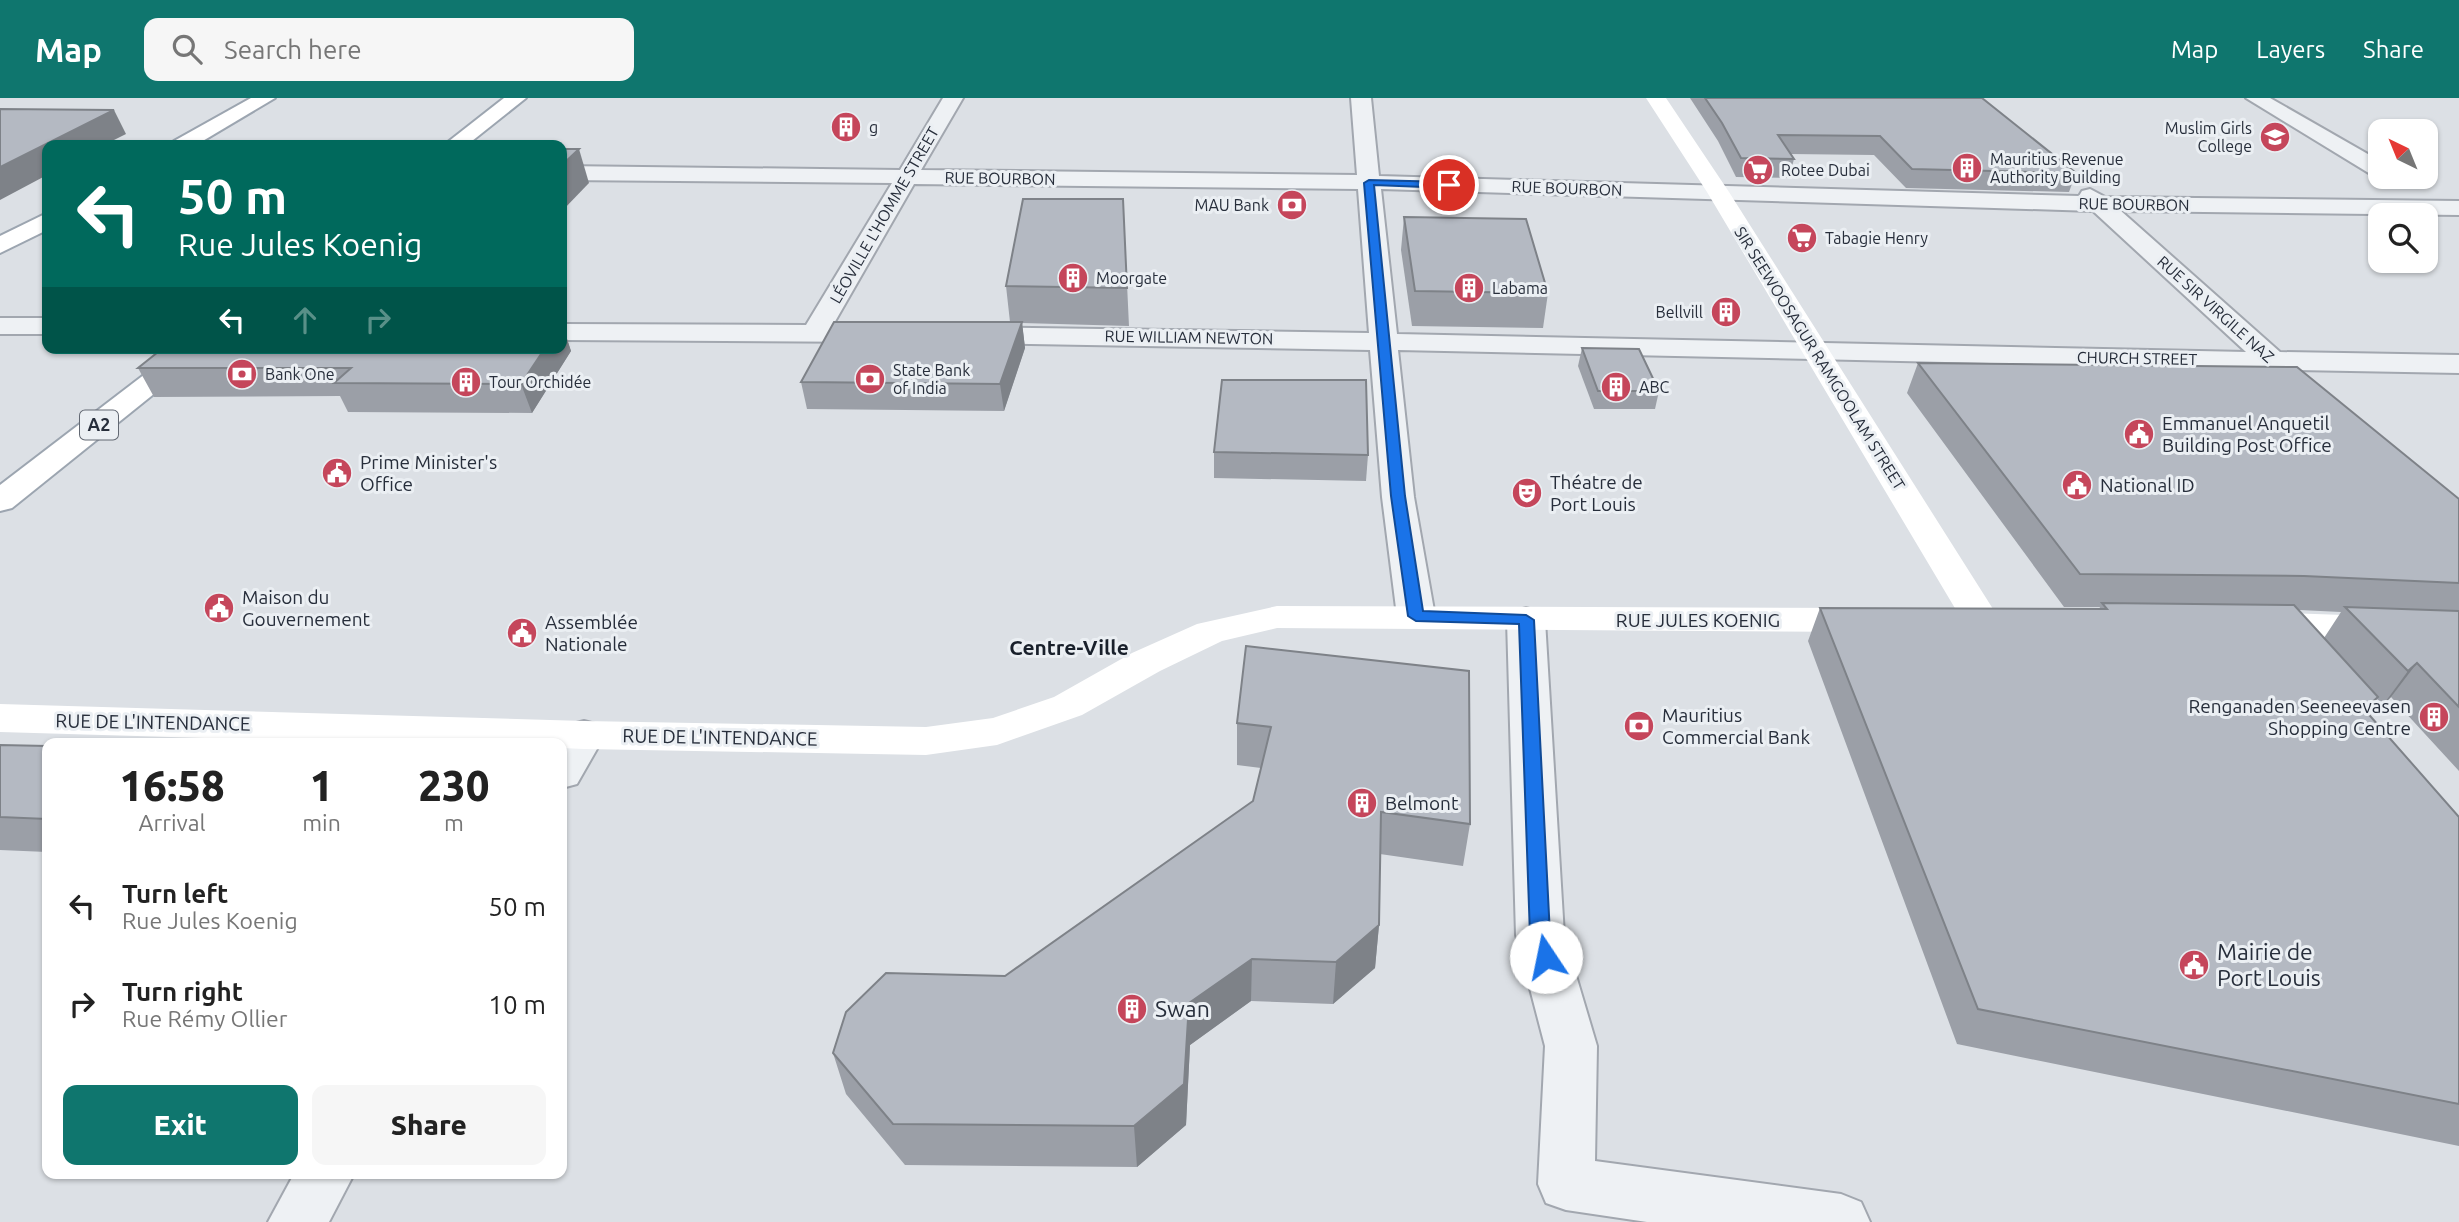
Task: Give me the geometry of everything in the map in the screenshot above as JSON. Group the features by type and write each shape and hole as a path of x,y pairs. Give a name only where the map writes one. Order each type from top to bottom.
{"main road":[{"path":"190,140 265,98"},
{"path":"461,140 516,98"},
{"name":"SIR SEEWOOSAGUR RAMGOOLAM STREET","path":"1656,98 1718,192 1815,352 1995,620 1940,620"},
{"path":"0,246 42,223"},
{"name":"A2","path":"7,490 189,354"},
{"name":"RUE JULES KOENIG","path":"1416,616 1526,620 1899,620"},
{"name":"RUE DE L'INTENDANCE","path":"0,718 584,735 926,741 997,731 1068,706 1146,662 1210,632 1277,617 1416,616"},
{"path":"2228,623 2459,631"}],"street":[{"name":"LÉOVILLE L'HOMME STREET","path":"815,333 953,98"},
{"path":"1361,98 1398,496 1416,616"},
{"path":"2256,98 2368,163"},
{"name":"RUE BOURBON","path":"567,173 1369,183 2100,204 2455,211"},
{"name":"RUE SIR VIRGILE NAZ","path":"2070,179 2304,388"},
{"path":"2414,189 2455,211"},
{"path":"0,326 42,326"},
{"path":"567,332 898,334"},
{"name":"RUE WILLIAM NEWTON","path":"940,334 1383,340 1815,352"},
{"name":"CHURCH STREET","path":"1815,352 2459,363"},
{"path":"1526,620 1540,935 1571,1046 1566,1184 1841,1222"},
{"path":"2283,624 2320,665"},
{"path":"567,764 584,735"},
{"path":"297,1222 323,1179"}],"building":[{"path":"1705,98 1982,98 2076,173 1912,169 1880,136 1778,135 1794,159 1741,158"},
{"path":"0,109 114,110 54,140 42,140 42,146 0,167"},
{"path":"567,149 579,149 567,160"},
{"path":"1023,199 1123,199 1127,288 1006,286"},
{"path":"1404,217 1526,219 1548,293 1415,291"},
{"path":"834,322 1022,322 1000,384 801,382"},
{"path":"1582,348 1639,349 1659,391 1598,391"},
{"path":"156,354 541,354 521,384 334,383 351,368 138,368"},
{"path":"1918,363 2297,367 2459,499 2459,583 2304,576 2080,574"},
{"path":"1222,380 1366,380 1368,455 1214,452"},
{"name":"Mairie de Port Louis","path":"2102,603 2294,605 2378,697 2364,709 2459,817 2459,1104 1978,1009 1820,608 2107,609"},
{"path":"2345,607 2459,611 2459,707 2417,663 2408,671"},
{"path":"1246,646 1469,671 1470,824 1381,812 1379,925 1336,962 1252,959 1189,1003 1184,1084 1134,1126 893,1124 833,1053 846,1012 886,973 1005,976 1253,801 1271,727 1237,723"},
{"path":"0,745 42,746 42,819 0,817"}],"place":[{"name":"g","path":"846,127"},
{"name":"Muslim Girls College","path":"2275,137"},
{"name":"Mauritius Revenue Authority Building","path":"1967,168"},
{"name":"Rotee Dubai","path":"1758,170"},
{"name":"MAU Bank","path":"1292,205"},
{"name":"Tabagie Henry","path":"1802,238"},
{"name":"Moorgate","path":"1073,278"},
{"name":"Labama","path":"1469,288"},
{"name":"Bellvill","path":"1726,312"},
{"name":"Bank One","path":"242,374"},
{"name":"State Bank of India","path":"870,379"},
{"name":"Tour Orchidée","path":"466,382"},
{"name":"ABC","path":"1616,387"},
{"name":"Emmanuel Anquetil Building Post Office","path":"2139,434"},
{"name":"Prime Minister's Office","path":"337,473"},
{"name":"National ID","path":"2077,485"},
{"name":"Théatre de Port Louis","path":"1527,493"},
{"name":"Maison du Gouvernement","path":"219,608"},
{"name":"Assemblée Nationale","path":"522,633"},
{"name":"Renganaden Seeneevasen Shopping Centre","path":"2434,717"},
{"name":"Mauritius Commercial Bank","path":"1639,726"},
{"name":"Belmont","path":"1362,803"},
{"name":"Mairie de Port Louis","path":"2194,965"},
{"name":"Swan","path":"1132,1009"}],"district":[{"name":"Centre-Ville","path":"1069,648"}],"route":[{"path":"1449,185 1369,183 1398,496 1416,616 1526,620 1540,935 1546,957"}]}
